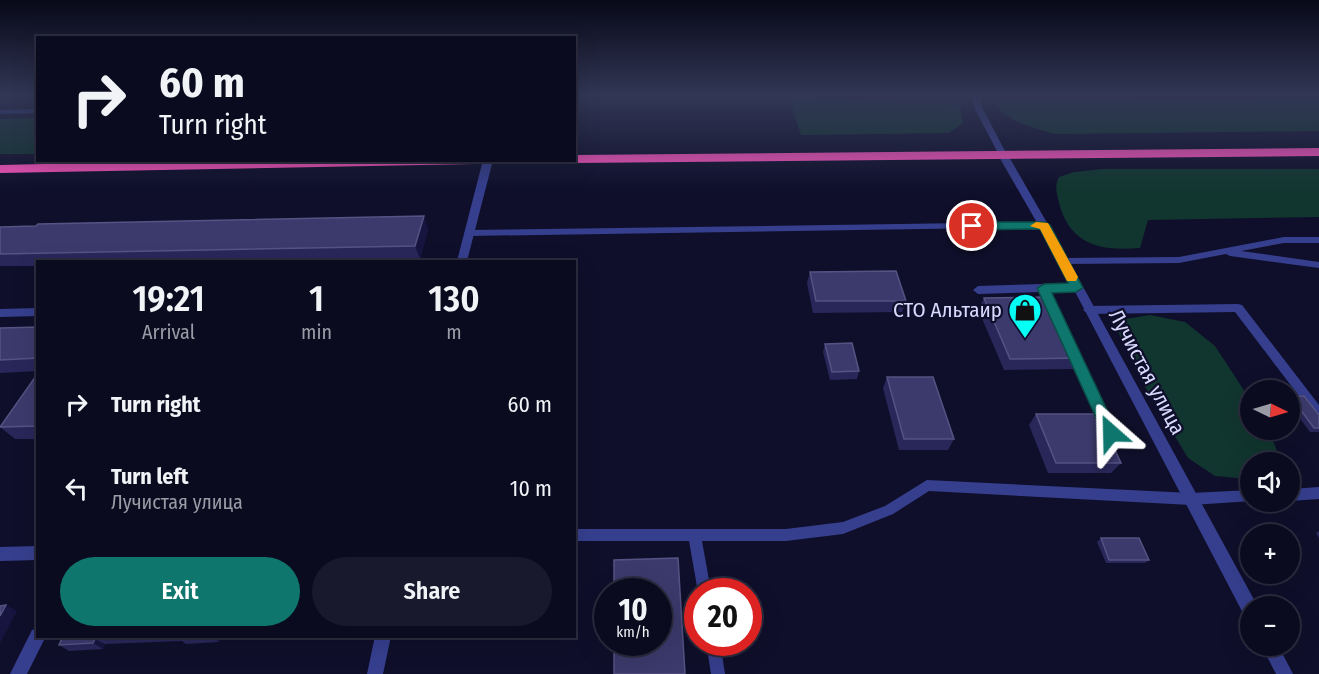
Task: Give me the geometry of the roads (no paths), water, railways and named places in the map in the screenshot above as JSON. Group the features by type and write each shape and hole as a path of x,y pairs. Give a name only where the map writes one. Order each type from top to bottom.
{"highway":[{"path":"576,159 1319,152"},
{"path":"0,169 369,162"}],"street":[{"name":"Лучистая улица","path":"1003,155 1064,261 1076,288 1243,596"},
{"path":"462,260 487,162"},
{"path":"0,554 36,552"},
{"path":"18,674 37,638"},
{"path":"375,674 383,638"},
{"path":"1275,656 1285,674"}],"lane":[{"path":"989,127 1003,155"},
{"path":"469,233 1044,225"},
{"path":"1064,261 1179,260 1284,240 1319,240"},
{"path":"1221,252 1319,265"},
{"path":"1044,288 1058,319"},
{"path":"978,290 1076,288"},
{"path":"1088,310 1238,308 1319,414"},
{"path":"0,314 36,312"},
{"path":"1068,340 1111,433"},
{"path":"576,535 786,535 843,528 889,510 927,485 1191,499 1240,497"},
{"path":"1300,494 1319,493"},
{"path":"694,535 702,578"},
{"path":"715,656 718,674"}],"place":[{"name":"СТО Альтаир","path":"1025,339"}]}
